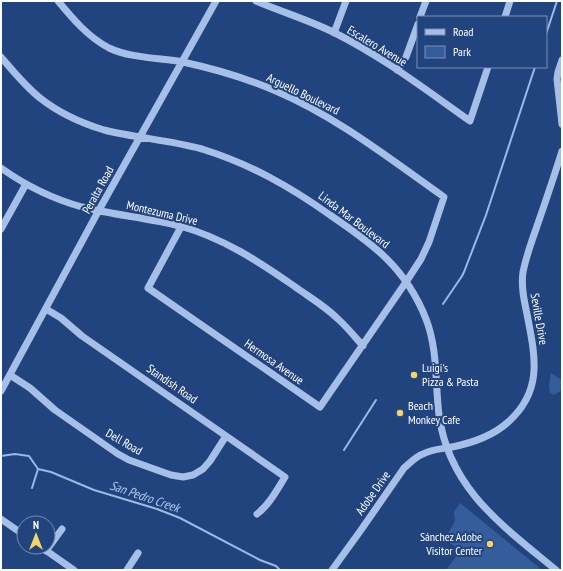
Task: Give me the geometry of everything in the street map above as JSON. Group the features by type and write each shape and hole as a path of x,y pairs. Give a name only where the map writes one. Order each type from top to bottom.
{"street":[{"name":"Arguello Boulevard","path":"58,1 80,26 110,48 135,55 182,62 213,69 244,79 308,106 355,135 444,197 428,247 406,282"},
{"name":"Peralta Road","path":"1,392 99,210 216,1"},
{"name":"Escalero Avenue","path":"256,1 296,16 334,33 367,51 470,121 488,68"},
{"path":"334,33 346,1"},
{"path":"420,16 426,1"},
{"path":"505,16 510,1"},
{"path":"397,70 406,57 417,27"},
{"name":"Linda Mar Boulevard","path":"1,57 18,77 34,92 51,106 64,114 104,130 184,145 217,154 248,166 279,181 307,198 370,243 389,261 406,282 421,308 430,332 435,358 439,414 443,433 447,448 456,469 476,499 500,523 556,570"},
{"path":"562,60 557,79 562,124"},
{"name":"Seville Drive","path":"447,448 480,440 499,430 515,415 527,398 531,388 534,373 534,349 523,296 523,273 528,252 562,151"},
{"name":"Montezuma Drive","path":"1,168 26,184 63,201 82,207 157,220 222,242 264,266 325,307 363,346"},
{"path":"1,229 26,184"},
{"name":"Hermosa Avenue","path":"181,227 148,288 320,407 406,282"},
{"name":"Standish Road","path":"46,309 61,318 89,340 285,477 266,506 257,514"},
{"name":"Dell Road","path":"10,375 30,388 55,410 118,454 129,460 171,475 183,477 193,475 203,469 226,436"},
{"name":"Adobe Drive","path":"332,570 404,468 412,460 422,454 435,449 447,448"},
{"path":"1,519 16,529"},
{"path":"56,535 62,528"},
{"path":"127,570 138,553"},
{"path":"53,555 74,570"}],"green space":[{"path":"551,373 562,380 562,390 554,395 550,393 549,385"},
{"path":"460,503 542,570 446,570 460,551 445,539 455,521 454,512"}],"waterway":[{"path":"547,31 557,1"},
{"path":"443,304 464,272 486,215 535,68"},
{"path":"344,450 376,400"},
{"name":"San Pedro Creek","path":"1,456 15,454 29,456 38,469 51,472 94,490 157,509 180,518 260,560 276,566 280,570"},
{"path":"32,488 38,469"}],"place":[{"name":"Luigi's Pizza & Pasta","path":"414,375"},
{"name":"Beach Monkey Cafe","path":"400,413"},
{"name":"Sánchez Adobe Visitor Center","path":"490,544"}]}
